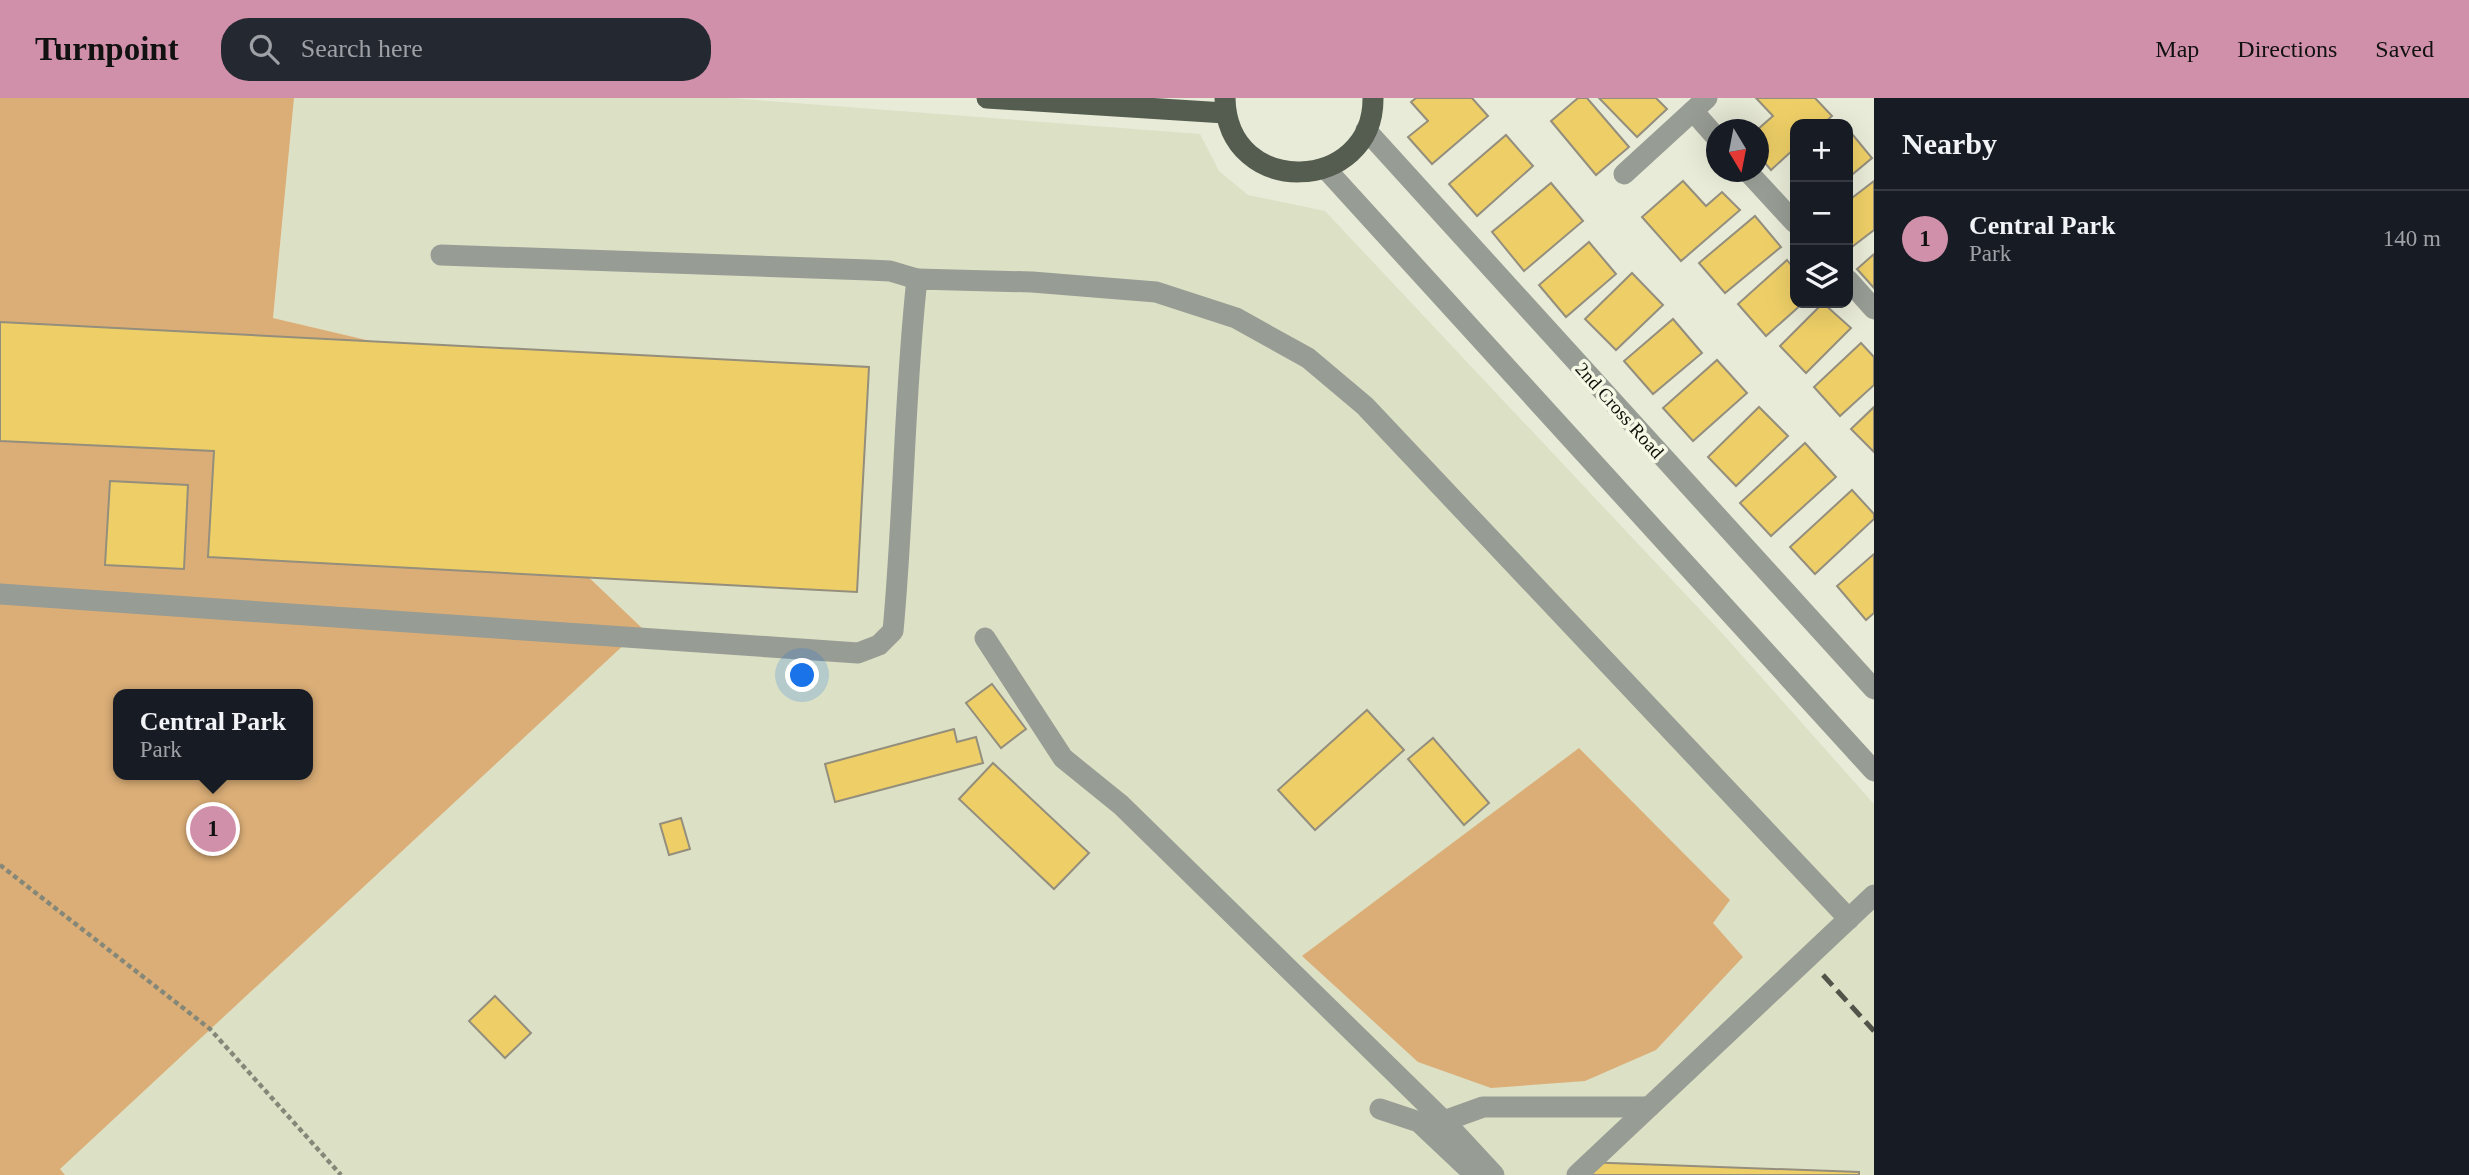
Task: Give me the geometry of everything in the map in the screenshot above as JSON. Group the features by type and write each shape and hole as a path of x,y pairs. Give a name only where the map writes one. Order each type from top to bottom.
{"main road":[{"path":"988,98 1225,106 1236,139 1258,164 1276,170 1302,173 1325,168 1347,156 1366,130 1373,111 1373,98"}],"street":[{"path":"1624,174 1700,104"},
{"name":"2nd Cross Road","path":"1366,130 1874,689"},
{"path":"1325,168 1874,771"},
{"path":"1757,182 1790,218"},
{"path":"441,255 880,271 917,279 1032,282 1156,292 1236,318 1308,358 1364,405 1849,919"},
{"path":"0,594 858,653 879,645 892,631 907,422 907,368 917,279"},
{"path":"1853,286 1874,309"},
{"path":"985,638 1063,758 1121,805 1444,1121 1494,1175"},
{"path":"1577,1175 1874,895"},
{"path":"1444,1121 1483,1107 1648,1107"},
{"path":"1380,1109 1419,1122 1475,1175"}],"path":[{"path":"0,864 210,1029 341,1175"}],"shaded area":[{"path":"0,98 294,98 273,318 477,366 480,474 642,628 60,1169 65,1175 0,1175"},
{"path":"294,98 730,98 1200,134 1219,171 1248,195 1325,211 1721,632 1874,804 1874,1175 65,1175 59,1169 210,1029 480,474 477,366 273,318"},
{"path":"1579,748 1730,900 1713,923 1743,957 1656,1050 1585,1081 1491,1088 1418,1062 1302,956"}],"building":[{"path":"1416,98 1472,98 1488,116 1432,164 1408,137 1428,121 1411,102"},
{"path":"1578,98 1587,98 1629,147 1596,175 1551,121"},
{"path":"1599,98 1656,98 1667,109 1637,137"},
{"path":"1756,98 1815,98 1832,116 1829,119 1790,119 1790,153 1771,170 1769,120 1773,116"},
{"path":"1506,135 1533,166 1477,216 1449,184"},
{"path":"1853,135 1872,158 1853,174"},
{"path":"1683,181 1706,206 1722,192 1740,210 1681,261 1642,217"},
{"path":"1874,181 1874,230 1853,246 1853,245 1853,197"},
{"path":"1551,183 1583,221 1524,271 1492,232"},
{"path":"1755,216 1781,247 1725,293 1699,263"},
{"path":"1589,242 1616,274 1566,317 1539,285"},
{"path":"1874,254 1874,288 1857,269"},
{"path":"1787,260 1790,264 1790,308 1797,308 1766,336 1738,304"},
{"path":"1632,273 1663,305 1616,350 1585,319"},
{"path":"1818,308 1829,308 1851,328 1806,373 1780,346"},
{"path":"1673,319 1702,353 1653,394 1624,361"},
{"path":"0,322 869,367 857,592 208,557 214,451 0,441"},
{"path":"1861,343 1874,357 1874,385 1840,416 1814,387"},
{"path":"1717,360 1747,393 1693,441 1663,408"},
{"path":"1759,407 1788,436 1736,486 1708,457"},
{"path":"1874,407 1874,452 1851,429"},
{"path":"1805,443 1836,477 1771,536 1740,503"},
{"path":"110,481 188,485 184,569 105,565"},
{"path":"1852,490 1874,514 1874,519 1815,574 1790,547"},
{"path":"1874,554 1874,613 1866,620 1837,586"},
{"path":"992,684 1026,729 1001,748 966,703"},
{"path":"1367,710 1404,750 1315,830 1278,790"},
{"path":"954,729 957,742 976,737 983,763 835,802 825,764"},
{"path":"1433,738 1489,803 1464,825 1408,759"},
{"path":"993,763 1089,853 1054,889 959,799"},
{"path":"681,818 690,849 669,855 660,824"},
{"path":"495,996 531,1033 505,1058 469,1021"},
{"path":"1583,1162 1859,1172 1859,1175 1582,1175"}],"railway":[{"path":"1823,975 1874,1031"}],"place":[{"name":"Central Park","path":"213,829"}]}
